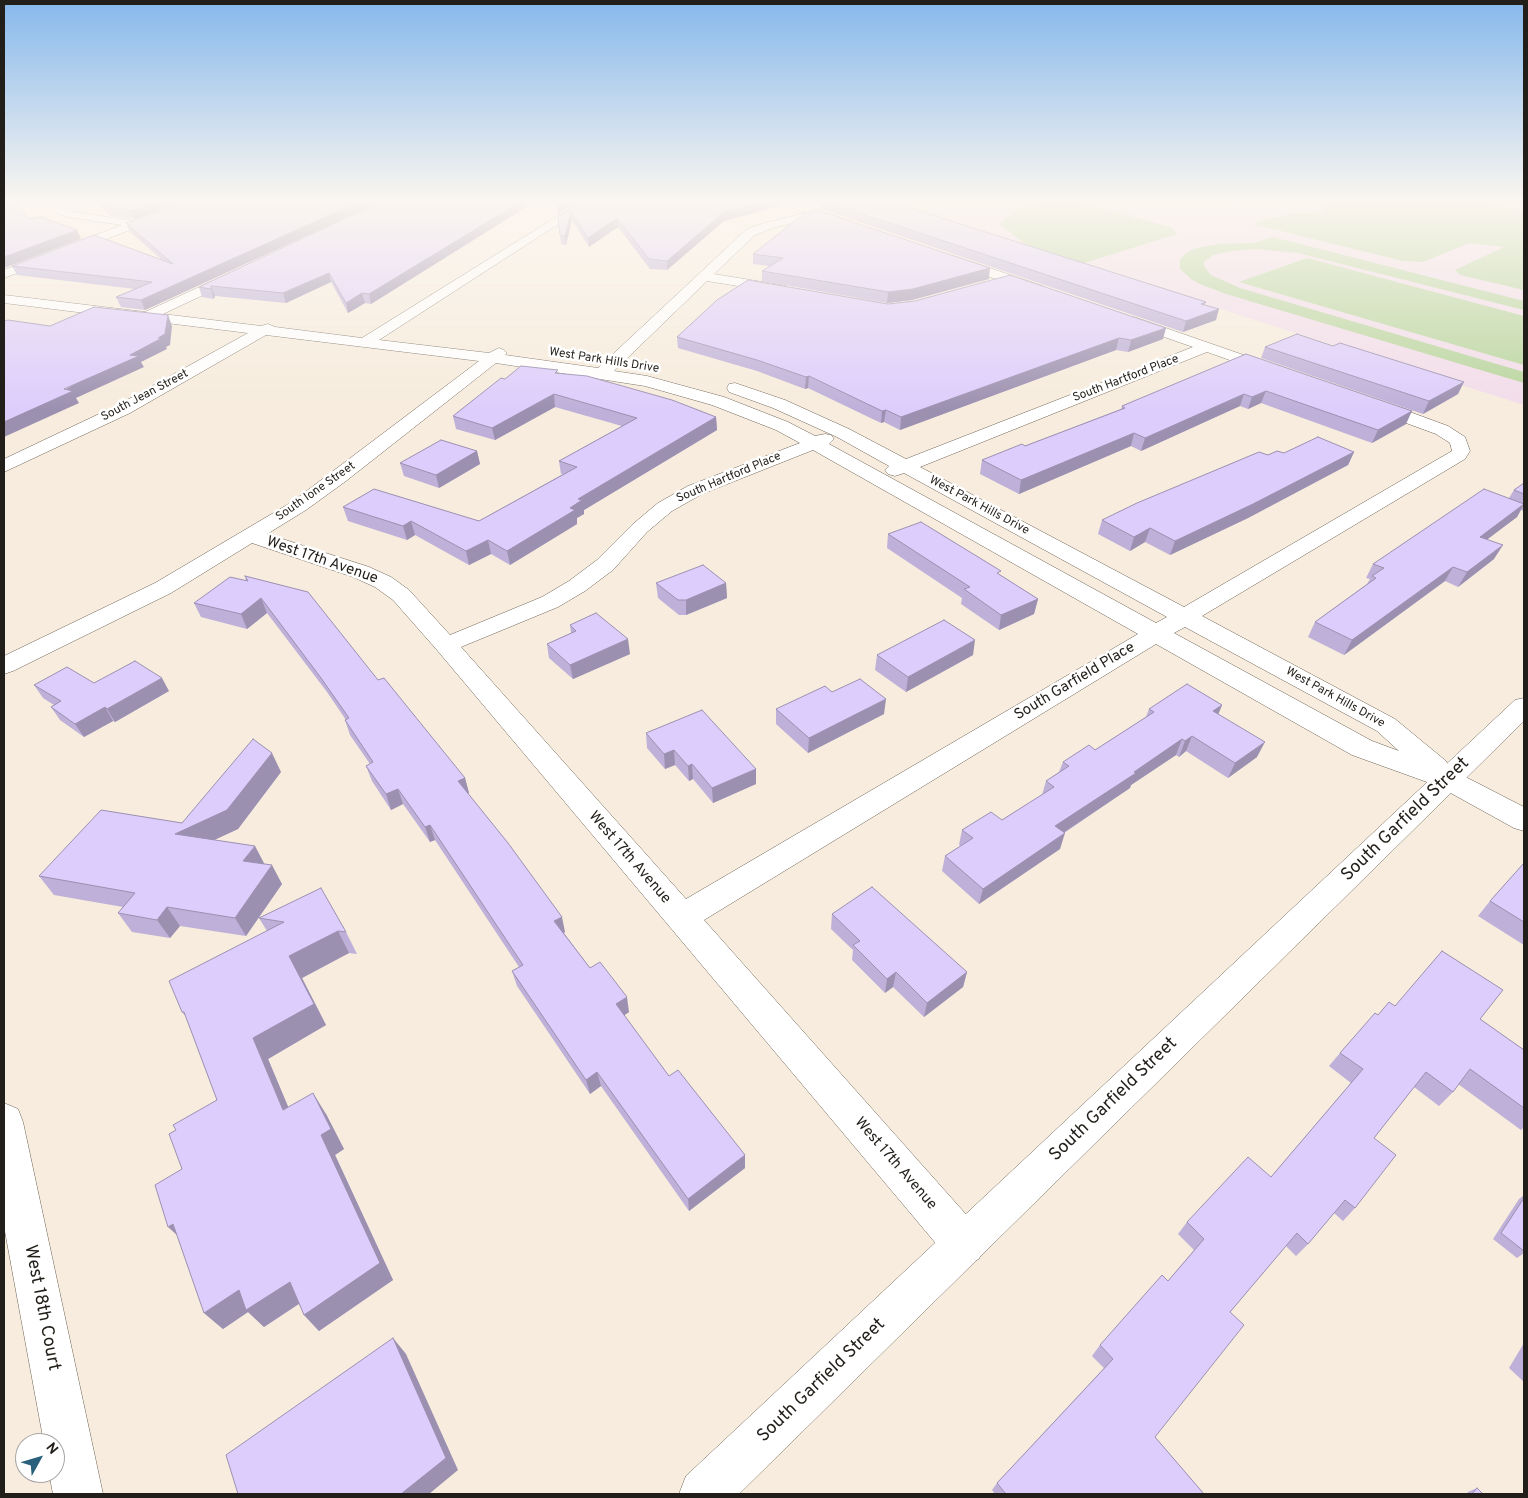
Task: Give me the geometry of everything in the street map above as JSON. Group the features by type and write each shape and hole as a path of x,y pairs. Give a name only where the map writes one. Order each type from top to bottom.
{"street":[{"path":"145,317 242,271"},
{"path":"364,343 479,271"},
{"path":"609,367 711,271"},
{"path":"985,271 1047,292"},
{"path":"705,277 798,292"},
{"path":"983,286 1009,279"},
{"name":"West Park Hills Drive","path":"4,288 382,332 499,353 609,367 684,374 746,392 814,418 843,433 1386,725 1448,779"},
{"path":"30,317 77,296"},
{"name":"West Park Hills Drive","path":"4,299 364,343 499,353"},
{"path":"1113,315 1282,373"},
{"name":"South Jean Street","path":"4,466 124,409 283,320"},
{"name":"South Hartford Place","path":"876,477 1208,347"},
{"name":"South Ione Street","path":"4,666 163,588 299,506 499,353"},
{"name":"West Park Hills Drive","path":"609,367 647,381 718,401 782,426 1362,748 1448,779"},
{"name":"South Garfield Place","path":"681,918 1184,616 1458,455 1461,447 1459,441 1452,435 1430,424 1365,402"},
{"name":"South Hartford Place","path":"446,645 550,602 577,586 605,565 640,528 673,502 695,490 843,433"},
{"name":"West 17th Avenue","path":"250,536 361,572 383,582 401,595 964,1244"},
{"name":"South Garfield Street","path":"704,1494 1524,706"},
{"path":"1448,779 1524,820"},
{"name":"West 18th Court","path":"4,1122 78,1494"}],"shaded area":[{"path":"1099,271 1524,271 1524,405"}],"green space":[{"path":"1182,271 1208,271 1211,275 1240,288 1524,372 1524,383 1226,294 1191,279"},
{"path":"1270,271 1355,271 1524,316 1524,365 1239,282"},
{"path":"1369,271 1406,271 1524,301 1524,310"},
{"path":"1456,271 1524,271 1524,290 1460,275"}],"building":[{"path":"55,271 206,271 141,300 116,297 152,282"},
{"path":"233,271 407,271 369,294 362,293 346,303 329,273 283,293 211,286 211,289 199,287"},
{"path":"762,271 979,271 913,289 888,292"},
{"path":"1034,271 1108,271 1206,302 1201,304 1219,309 1186,321"},
{"path":"1010,275 1166,328 1131,340 1119,338 901,417 886,410 882,411 809,376 806,377 757,360 677,337 717,300 748,280 888,304 915,301"},
{"path":"94,307 168,315 165,334 158,338 162,338 130,355 139,356 64,389 73,391 4,422 4,321 50,326"},
{"path":"1297,334 1333,346 1340,343 1464,382 1429,401 1265,347"},
{"path":"1246,354 1412,411 1378,430 1266,391 1252,397 1244,394 1145,438 1134,433 1021,480 982,460 1022,444 1025,446 1125,408 1122,406"},
{"path":"521,366 558,370 555,373 587,376 672,400 716,417 578,499 582,500 570,508 575,510 507,551 488,540 466,551 411,521 403,526 343,507 374,489 479,521 577,467 559,461 637,418 554,394 492,428 453,416 501,378 505,379"},
{"path":"1318,437 1354,452 1253,504 1175,541 1150,528 1134,537 1102,520 1137,503 1259,452 1268,455 1277,451 1284,453"},
{"path":"441,440 477,451 436,475 400,463"},
{"path":"1524,483 1524,494 1514,490"},
{"path":"1484,489 1524,504 1480,537 1503,545 1467,572 1453,567 1352,640 1315,622 1376,578 1372,576 1384,568 1373,564"},
{"path":"921,522 1001,571 997,573 1038,599 1001,615 964,589 970,587 888,534"},
{"path":"703,565 726,583 686,600 678,600 656,583"},
{"path":"245,576 308,592 378,680 384,678 465,778 458,781 508,843 562,917 554,921 590,968 600,962 627,997 616,1004 669,1076 678,1070 745,1155 688,1199 597,1072 586,1080 512,971 523,965 430,825 425,827 398,789 386,794 366,766 373,762 345,720 349,718 261,598 241,614 194,603 230,577 248,581"},
{"path":"596,613 628,639 570,665 547,644 576,631 570,625"},
{"path":"944,620 975,640 908,677 877,655"},
{"path":"135,661 162,678 107,709 105,707 75,724 51,707 61,701 34,685 67,667 94,683"},
{"path":"860,679 886,699 809,738 776,709 825,686 832,692"},
{"path":"1187,684 1222,705 1213,711 1265,742 1235,763 1192,736 1185,741 1182,739 1134,772 1136,773 1055,826 1065,833 983,889 945,856 973,838 962,830 991,812 1002,820 1054,787 1046,781 1069,766 1063,762 1089,745 1095,750 1154,712 1149,709"},
{"path":"702,710 756,769 712,788 692,764 688,766 674,750 664,754 646,733"},
{"path":"253,739 272,753 227,810 175,834 255,846 243,861 272,865 235,918 167,907 157,920 118,913 135,893 39,876 101,810 182,823"},
{"path":"1524,863 1524,922 1490,901"},
{"path":"872,887 967,972 927,1003 896,972 887,979 853,945 860,941 832,914"},
{"path":"321,888 346,932 338,931 289,956 314,1004 253,1038 283,1110 313,1093 331,1129 321,1135 380,1263 304,1315 290,1282 246,1310 239,1290 204,1313 173,1224 168,1227 155,1185 182,1169 169,1134 176,1130 173,1125 217,1100 184,1012 182,1012 169,981 284,922 259,918"},
{"path":"1442,951 1503,990 1480,1019 1524,1050 1524,1108 1470,1069 1453,1092 1426,1072 1374,1138 1396,1155 1355,1208 1345,1200 1308,1244 1297,1233 1230,1312 1244,1325 1155,1437 1204,1494 1006,1494 997,1483 1113,1359 1100,1345 1162,1275 1168,1281 1204,1239 1187,1222 1248,1157 1271,1177 1363,1069 1340,1053 1375,1013 1378,1015 1389,1002 1395,1006"},
{"path":"1524,1198 1524,1251 1501,1233"},
{"path":"393,1338 446,1458 401,1494 238,1494 226,1455"},
{"path":"1477,1488 1483,1494 1472,1494"}]}
